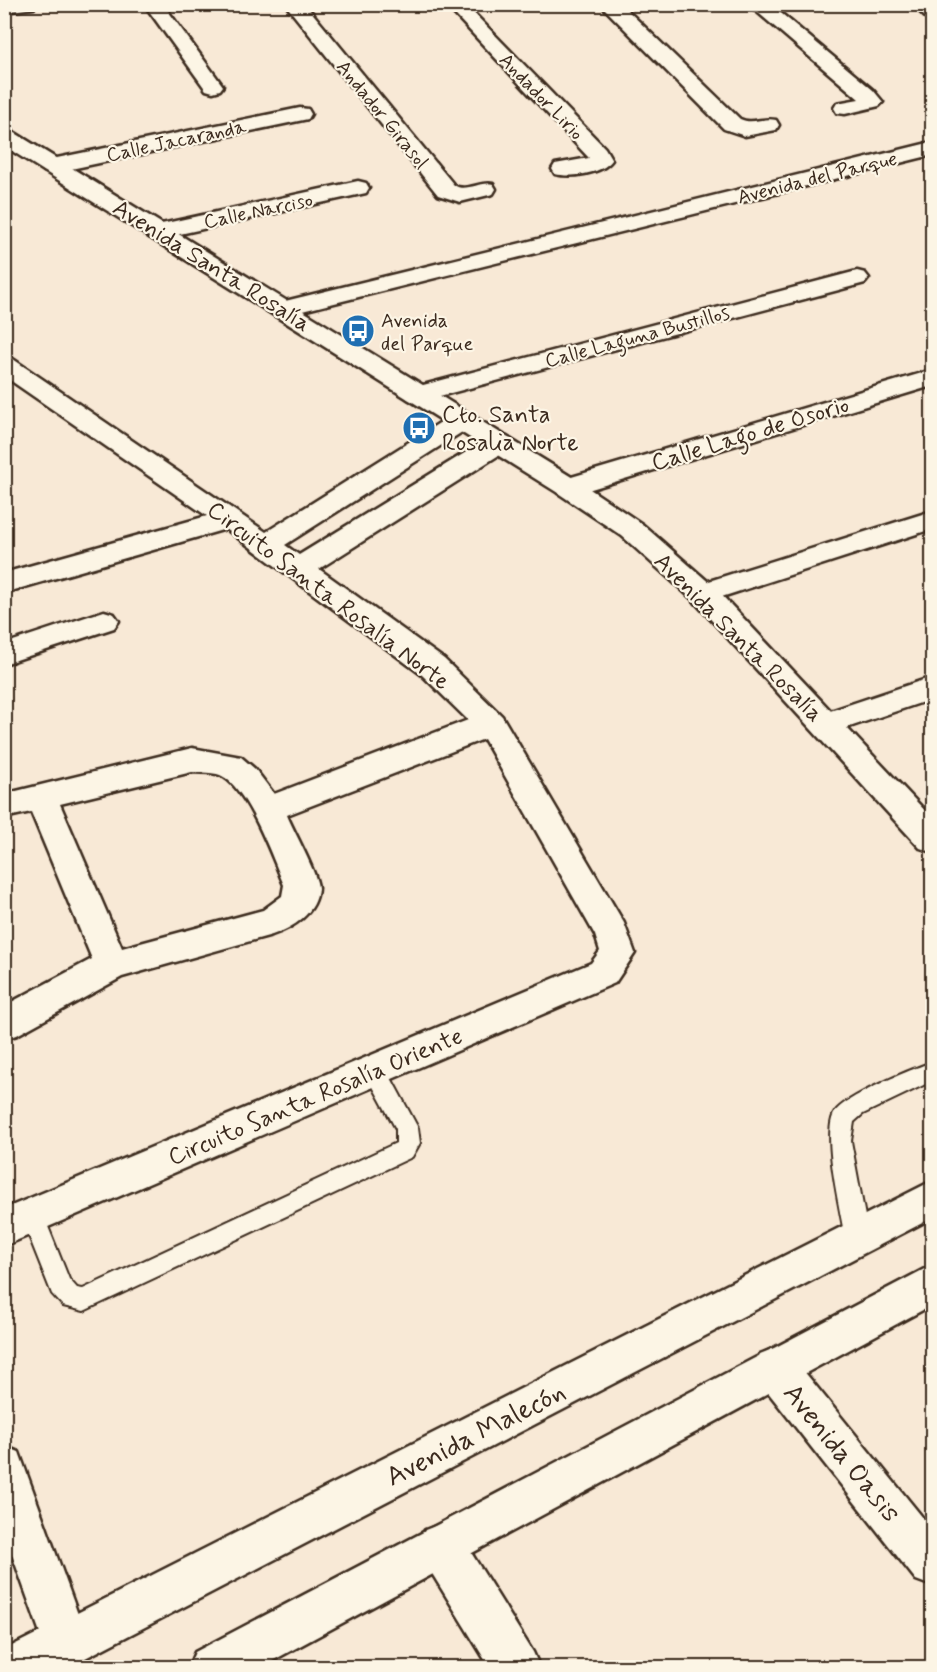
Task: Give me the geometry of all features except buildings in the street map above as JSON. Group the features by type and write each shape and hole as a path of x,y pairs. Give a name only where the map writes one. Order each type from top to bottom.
{"street":[{"path":"4,6 27,4"},
{"path":"153,4 213,86"},
{"name":"Andador Girasol","path":"294,4 446,190 453,195 464,195 485,189"},
{"name":"Andador Lirio","path":"453,4 597,153 601,160 595,164 563,170"},
{"path":"609,4 732,124 745,130 768,125"},
{"path":"757,4 866,94 872,102 845,108"},
{"path":"921,4 933,13"},
{"name":"Calle Jacaranda","path":"52,166 300,114"},
{"name":"Avenida Santa Rosalía","path":"4,136 632,530 703,593 933,839"},
{"name":"Avenida del Parque","path":"282,309 933,149"},
{"name":"Calle Narciso","path":"157,232 358,188"},
{"name":"Calle Laguna Bustillos","path":"417,394 857,278"},
{"name":"Circuito Santa Rosalía Norte","path":"4,364 230,519 433,667 491,724 612,933 618,953"},
{"name":"Calle Lago de Osorio","path":"568,488 933,378"},
{"path":"264,546 461,421"},
{"path":"297,570 498,444"},
{"path":"4,583 230,519"},
{"path":"703,593 933,520"},
{"path":"5,656 104,621"},
{"path":"826,724 933,688"},
{"path":"268,809 491,724"},
{"path":"4,806 192,760 230,765 244,777 268,809 301,885 295,906 285,915 272,921 112,964 4,1024"},
{"path":"41,797 112,964"},
{"name":"Circuito Santa Rosalía Oriente","path":"19,1222 603,974 618,953"},
{"name":"Avenida Malecón","path":"17,1668 933,1199"},
{"path":"211,1668 933,1284"},
{"name":"Avenida Oasis","path":"775,1368 933,1564"},
{"path":"4,1467 65,1642"},
{"path":"441,1546 517,1668"}],"lane":[{"path":"19,1222 60,1286 70,1298 84,1300 404,1150 409,1143 407,1128 375,1070"},
{"path":"856,1238 840,1141 843,1118 855,1107 933,1071"}],"place":[{"name":"Avenida del Parque","path":"358,331"},
{"name":"Cto. Santa Rosalia Norte","path":"419,428"}]}
